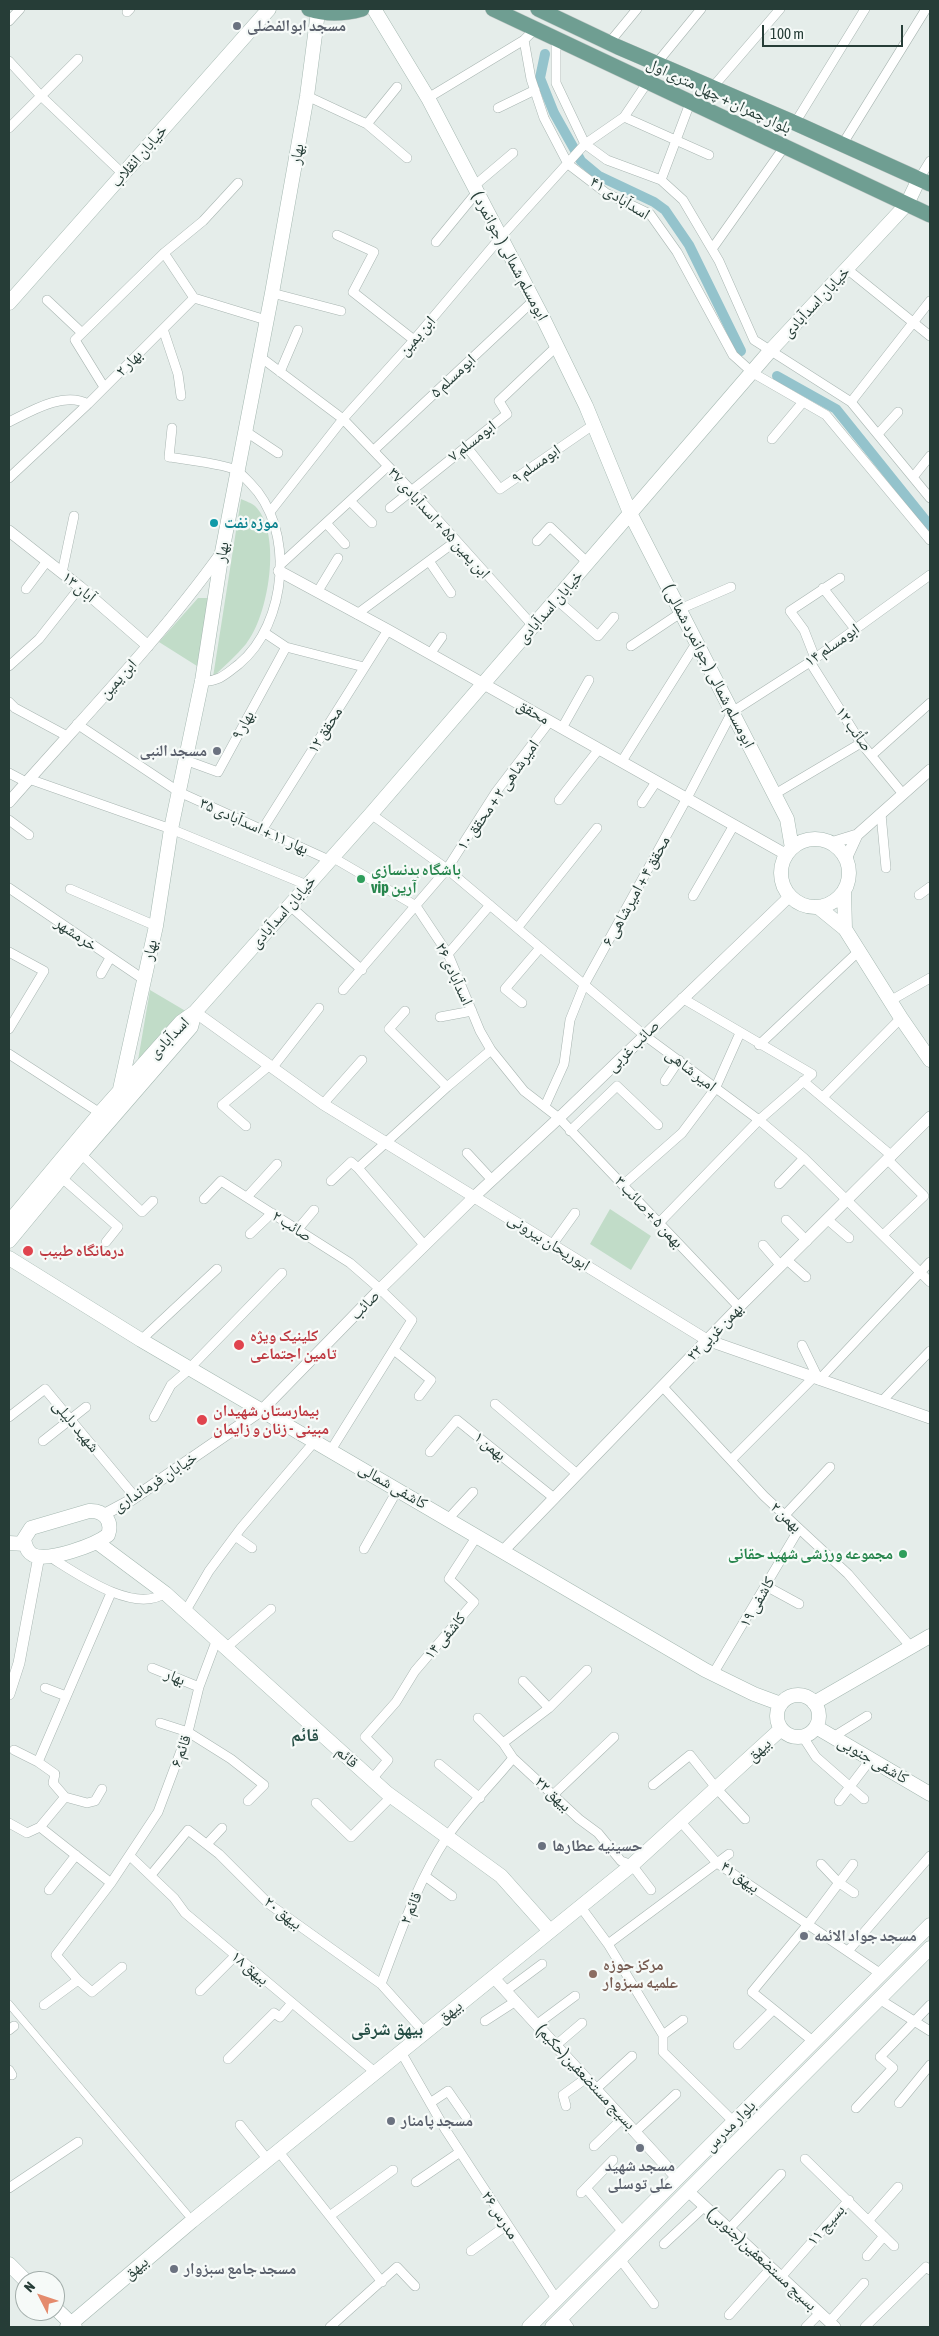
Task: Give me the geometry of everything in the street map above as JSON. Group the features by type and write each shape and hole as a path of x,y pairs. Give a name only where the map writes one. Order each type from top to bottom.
{"main road":[{"name":"خیابان انقلاب","path":"10,300 269,9"},
{"path":"314,10 346,14 362,9"},
{"name":"ابومسلم شمالی ( جوانمرد )","path":"374,9 428,98 533,301 593,425 630,513"},
{"name":"بلوار چمران + چهل متری اول","path":"493,9 930,215"},
{"name":"بلوار چمران + چهل متری اول","path":"538,9 609,43 795,123 925,182"},
{"name":"بهار","path":"120,1090 156,926 171,829 202,681 236,470 272,292 307,96 314,10"},
{"name":"خیابان اسدآبادی","path":"195,1012 534,627 770,351 925,182"},
{"path":"614,532 619,510 617,482"},
{"path":"643,536 648,492"},
{"name":"ابومسلم شمالی ( جوانمرد شمالی )","path":"630,513 787,820"},
{"path":"787,820 808,840"},
{"path":"787,820 789,852"},
{"path":"820,839 831,843 840,850 846,859 849,870 848,881 844,891 837,899 818,907 807,906 790,896 782,880 783,863 789,852 808,840 820,839"},
{"path":"844,891 845,929"},
{"path":"818,907 845,929 930,1060"},
{"name":"اسدآبادی","path":"9,1222 120,1090 181,1022 195,1012"},
{"name":"اسدآبادی","path":"9,1241 190,1028 195,1012"},
{"name":"کاشفی شمالی","path":"9,1258 141,1340 190,1368 259,1413 331,1450 713,1674 754,1694 781,1704"},
{"path":"96,1510 110,1523 108,1535 98,1543 45,1556 33,1555 28,1551 25,1544 27,1533 37,1525 96,1510"},
{"name":"قائم","path":"98,1543 165,1593 392,1796 502,1876 550,1931"},
{"path":"9,1544 25,1544"},
{"path":"814,1703 930,1636"},
{"path":"796,1696 803,1696 814,1703 819,1715 816,1727 803,1736 791,1736 781,1729 777,1718 781,1704 789,1698 796,1696"},
{"name":"کاشفی جنوبی","path":"816,1727 930,1794"},
{"name":"بیهق","path":"71,2326 270,2155 376,2073 424,2032 632,1865 781,1729"},
{"name":"بلوار مدرس","path":"529,2327 930,1925"},
{"name":"بلوار مدرس","path":"561,2324 688,2190 930,1948"},
{"path":"760,2096 772,2107"},
{"path":"599,2257 616,2264"}],"street":[{"path":"9,21 20,9"},
{"path":"609,43 637,9"},
{"path":"656,64 702,9"},
{"path":"712,88 780,9"},
{"path":"795,123 865,9"},
{"path":"842,145 926,9"},
{"path":"428,98 524,40 535,29"},
{"path":"556,38 556,83 585,144 607,160 661,180 683,200 712,249 754,340 850,402 914,476 930,498"},
{"name":"اسدآبادی ۴۱","path":"524,40 535,90 544,118 568,164 606,193 650,214 677,252 733,356 753,373 826,415 930,540"},
{"path":"9,128 78,59"},
{"path":"9,61 41,96 123,174"},
{"path":"585,144 624,118 647,82"},
{"path":"367,124 397,87"},
{"path":"498,108 535,90"},
{"path":"307,96 367,124 407,158"},
{"path":"661,180 677,142 690,103"},
{"path":"624,118 709,154"},
{"name":"ابن یمین","path":"270,512 343,419 414,340 500,238 585,144"},
{"path":"712,249 785,146"},
{"path":"436,242 475,189 513,153"},
{"path":"925,182 930,161"},
{"path":"104,387 75,340 164,253 203,221 238,182"},
{"path":"337,235 374,252 353,292 414,340"},
{"path":"164,253 194,298 266,320"},
{"path":"847,269 930,336"},
{"path":"272,292 341,311"},
{"name":"بهار ۲","path":"9,478 88,404 194,298"},
{"path":"47,300 82,332"},
{"path":"850,402 930,300"},
{"name":"ابومسلم ۵","path":"374,450 533,301"},
{"path":"163,329 178,374 180,396"},
{"path":"280,372 298,330"},
{"name":"ابومسلم ۷","path":"390,508 507,414 499,401 556,347"},
{"name":"ابن یمین ۵۵ + اسدآبادی ۳۷","path":"259,356 343,419 411,490 534,627"},
{"path":"9,422 35,409 58,401 80,399 88,404"},
{"path":"772,439 803,402"},
{"path":"878,434 898,412"},
{"name":"ابومسلم ۹","path":"466,446 500,489 593,425"},
{"path":"172,428 169,457 236,470 258,491 270,512 279,539 280,568 277,595 266,633 252,653 221,678 212,681 202,681"},
{"path":"245,431 278,453"},
{"path":"914,476 930,456"},
{"path":"280,568 388,466"},
{"path":"350,501 372,523"},
{"path":"62,573 74,516"},
{"path":"326,523 345,544"},
{"path":"537,541 550,527 588,563"},
{"name":"۱۳ آبان","path":"9,531 80,587 148,646"},
{"path":"357,614 456,541"},
{"name":"ابن یمین","path":"9,802 148,646 192,593 222,552"},
{"path":"318,591 338,558"},
{"path":"26,589 46,561"},
{"path":"429,561 451,593"},
{"name":"محقق","path":"280,568 357,614 622,761 656,782 734,825 789,852"},
{"name":"ابومسلم ۱۴","path":"732,712 812,660 930,575"},
{"path":"840,578 823,588 855,629"},
{"path":"9,666 39,639 80,587"},
{"path":"631,646 681,610 732,587"},
{"name":"صأئب ۱۲","path":"823,588 790,611 804,630 812,660 861,743 903,794"},
{"path":"192,593 216,589"},
{"path":"557,600 598,636 614,617"},
{"name":"محقق ۱۲","path":"262,830 388,630"},
{"path":"266,633 286,647 364,667"},
{"path":"430,654 442,637"},
{"path":"622,761 696,642"},
{"name":"بهار ۹","path":"185,760 218,772 286,647"},
{"path":"562,728 589,680"},
{"path":"9,702 67,736"},
{"path":"872,755 930,703"},
{"name":"محقق ۴ + امیرشاهی ۶","path":"546,1106 564,1064 570,1020 584,985 732,712"},
{"name":"امیرشاهی ۲ + محقق ۱۰","path":"344,990 446,869 496,792 550,721"},
{"name":"بهار ۱۱ + اسدآبادی ۳۵","path":"77,724 179,792 330,859"},
{"path":"775,794 861,743"},
{"path":"559,800 599,749"},
{"path":"831,843 857,835 930,770"},
{"path":"9,774 171,829 307,885"},
{"path":"642,803 656,782"},
{"name":"امیر شاهی","path":"371,814 446,869 518,927 540,948 644,1035 759,1120 804,1158 930,1282"},
{"path":"881,814 886,868"},
{"path":"9,820 29,835"},
{"path":"693,896 734,825"},
{"path":"518,927 597,828"},
{"path":"846,859 857,835"},
{"name":"اسدآبادی ۲۶","path":"330,859 416,906 448,954 480,1031 491,1050 524,1091 546,1106"},
{"path":"919,895 930,887"},
{"name":"خرمشهر","path":"9,888 143,979"},
{"path":"70,889 156,926"},
{"name":"صائب غربی","path":"475,1196 790,896"},
{"path":"448,954 490,905"},
{"path":"289,906 362,970"},
{"path":"522,1003 505,989 540,948"},
{"path":"758,1045 860,950"},
{"path":"9,952 44,971 9,1029"},
{"path":"101,974 110,958"},
{"path":"890,1001 930,978"},
{"path":"659,1223 759,1120 812,1074 758,1045 682,998"},
{"path":"246,1126 222,1106 272,1066 319,1008"},
{"path":"405,1011 389,1029 447,1087"},
{"name":"ابوریحان بیرونی","path":"195,1012 323,1104 707,1340 930,1418"},
{"path":"440,1017 472,1012"},
{"path":"822,1097 901,1018"},
{"path":"623,1185 682,1133 715,1089 740,1033"},
{"path":"358,1168 447,1087 491,1050"},
{"path":"9,1054 100,1113"},
{"path":"323,1104 362,1060"},
{"path":"665,1081 679,1060"},
{"path":"803,1081 890,1158 924,1196 883,1235"},
{"path":"570,1131 617,1086 658,1125"},
{"name":"بهمن ۵ + صائب ۳","path":"546,1106 739,1307"},
{"name":"۲۲بهمن غربی","path":"504,1550 576,1473 739,1307 930,1117"},
{"path":"467,1153 492,1180"},
{"path":"81,1154 142,1212 153,1201"},
{"path":"779,1184 804,1158"},
{"path":"331,1181 350,1162 358,1168 425,1246"},
{"path":"247,1197 277,1164"},
{"path":"62,1178 118,1227 106,1242"},
{"name":"صائب ۲","path":"204,1198 221,1181 350,1263 380,1288 412,1320 394,1350"},
{"name":"صائب","path":"259,1413 380,1288 475,1196"},
{"path":"298,1229 314,1210"},
{"path":"552,1245 575,1212"},
{"path":"250,1234 272,1213"},
{"path":"786,1220 807,1241"},
{"path":"828,1220 849,1238"},
{"path":"763,1245 784,1263 806,1277"},
{"path":"731,1460 816,1379 930,1262"},
{"path":"141,1340 217,1269"},
{"path":"154,1417 171,1385 190,1368 282,1273"},
{"path":"802,1345 816,1379"},
{"path":"331,1450 394,1350 431,1380 419,1396"},
{"path":"882,1401 930,1351"},
{"name":"بهمن ۲","path":"662,1386 784,1516 848,1574 911,1647"},
{"name":"شهید دلیلی","path":"9,1417 45,1389 135,1497"},
{"path":"495,1404 576,1473"},
{"path":"43,1442 86,1408"},
{"name":"خیابان فرمانداری","path":"103,1515 135,1497 259,1413"},
{"name":"بهمن ۱","path":"430,1452 457,1420 554,1498"},
{"path":"185,1612 209,1571 238,1532 315,1441"},
{"path":"784,1516 830,1467"},
{"path":"364,1549 398,1489"},
{"path":"449,1518 474,1492"},
{"name":"کاشفی ۱۹","path":"713,1674 799,1530"},
{"path":"238,1532 252,1548"},
{"name":"کاشفی ۱۴","path":"372,1779 388,1760 365,1737 396,1702 416,1671 474,1602 449,1579 477,1536"},
{"path":"10,1689 19,1663 45,1556 111,1593 143,1599 165,1593"},
{"path":"766,1586 799,1604"},
{"path":"38,1762 111,1593"},
{"path":"222,1643 271,1609"},
{"name":"قائم ۶","path":"78,1980 56,1955 111,1883 158,1812 188,1732 199,1687 222,1643"},
{"name":"بهار","path":"152,1668 199,1687"},
{"path":"503,1743 548,1708 587,1670"},
{"path":"523,1681 548,1708"},
{"path":"45,1688 66,1696"},
{"path":"833,1737 867,1716"},
{"name":"بیهق ۲۲","path":"478,1718 503,1743 514,1758 554,1794 578,1819 598,1833 621,1861 632,1865 651,1890"},
{"path":"160,1723 188,1732 231,1758 264,1785 248,1801"},
{"path":"803,1736 816,1756 864,1799"},
{"path":"554,1794 614,1737"},
{"path":"14,1750 38,1762 55,1774 53,1783 65,1797 87,1802 95,1801 102,1789"},
{"path":"653,1785 690,1755 717,1789 745,1819"},
{"name":"قائم ۲","path":"381,1984 411,1905 425,1876 448,1837 514,1758"},
{"path":"839,1801 871,1759"},
{"path":"439,1764 480,1798"},
{"path":"316,1803 351,1837 392,1796"},
{"path":"9,1823 27,1833 40,1827 65,1797"},
{"name":"بیهق ۴۱","path":"680,1821 717,1863 881,1974"},
{"path":"40,1827 111,1883"},
{"path":"207,1844 222,1828"},
{"name":"بیهق ۲۰","path":"151,1875 188,1830 207,1844 269,1904 381,1984 424,2032"},
{"path":"608,1944 729,1854"},
{"path":"49,1890 76,1855"},
{"name":"بیهق ۱۸","path":"130,1856 174,1898 185,1913 376,2073"},
{"path":"848,1951 930,1856"},
{"path":"821,1864 838,1882 854,1893"},
{"path":"814,2042 752,1992 808,1924 853,1864"},
{"path":"425,1876 452,1896"},
{"path":"580,1906 608,1944 664,2035 663,2052 734,2122"},
{"path":"200,1990 236,1955"},
{"path":"507,1990 542,1964"},
{"path":"44,2005 78,1980 92,1992 122,1967"},
{"name":"بسیج مستضعفین(حکیم)","path":"493,1977 507,1990 678,2179"},
{"path":"536,2024 574,1996"},
{"path":"879,1999 930,2031"},
{"path":"485,2022 516,2001"},
{"path":"228,2059 274,2013 280,2017 292,2003"},
{"path":"9,2004 188,2214"},
{"path":"856,2108 893,2068 880,2057 930,2006"},
{"path":"738,2045 773,2010"},
{"path":"664,2035 683,2020"},
{"path":"556,2046 582,2023"},
{"name":"مدرس ۲۶","path":"401,2052 445,2129 557,2300"},
{"path":"596,2089 632,2056"},
{"path":"899,2103 930,2065"},
{"path":"566,2106 562,2095 586,2079"},
{"path":"430,2103 448,2091 466,2117"},
{"path":"636,2131 676,2094"},
{"path":"594,2146 623,2118"},
{"path":"240,2125 331,2216 382,2282"},
{"path":"9,2188 78,2142"},
{"path":"416,2182 460,2152"},
{"path":"805,2159 849,2200"},
{"path":"613,2160 583,2190 624,2233"},
{"path":"331,2216 392,2170"},
{"path":"729,2229 781,2174"},
{"path":"869,2220 898,2187"},
{"name":"بسیج مستضعفین(جنوبی)","path":"688,2190 832,2325"},
{"name":"بسیج ۱۱","path":"782,2278 849,2200 894,2246"},
{"path":"664,2244 705,2206"},
{"path":"471,2251 507,2225"},
{"path":"867,2256 884,2236"},
{"path":"616,2264 654,2304"},
{"path":"330,2327 382,2282 396,2267 415,2286"},
{"path":"865,2327 926,2267 930,2270"},
{"path":"729,2315 771,2268"},
{"path":"832,2325 864,2283"},
{"path":"806,2327 820,2313"}],"green space":[{"path":"241,499 255,506 264,519 270,555 266,596 261,615 246,644 213,677"},
{"path":"198,598 210,598 197,666 159,642"},
{"path":"150,990 189,1013 137,1066"},
{"path":"610,1209 651,1236 631,1270 590,1244"}],"waterway":[{"path":"545,54 540,78 554,113 581,161 599,176 654,202 665,210 689,245 741,351"},
{"path":"777,376 836,409 930,526"}],"place":[{"name":"مسجد ابوالفضلی","path":"237,26"},
{"name":"موزه نفت","path":"214,523"},
{"name":"مسجد النبی","path":"217,751"},
{"name":"باشگاه بدنسازی vip آرین","path":"361,879"},
{"name":"درمانگاه طبیب","path":"28,1251"},
{"name":"کلینیک ویژه تامین اجتماعی","path":"239,1345"},
{"name":"بیمارستان شهیدان مبینی - زنان و زایمان","path":"202,1420"},
{"name":"مجموعه ورزشی شهید حقانی","path":"903,1554"},
{"name":"حسینیه عطارها","path":"542,1846"},
{"name":"مسجد جواد الائمه","path":"804,1936"},
{"name":"مرکز حوزه علمیه سبزوار","path":"593,1974"},
{"name":"مسجد پامنار","path":"391,2121"},
{"name":"مسجد شهید علی توسلی","path":"640,2148"},
{"name":"مسجد جامع سبزوار","path":"174,2269"}],"district":[{"name":"قائم","path":"305,1735"},
{"name":"بیهق شرقی","path":"387,2029"}]}
